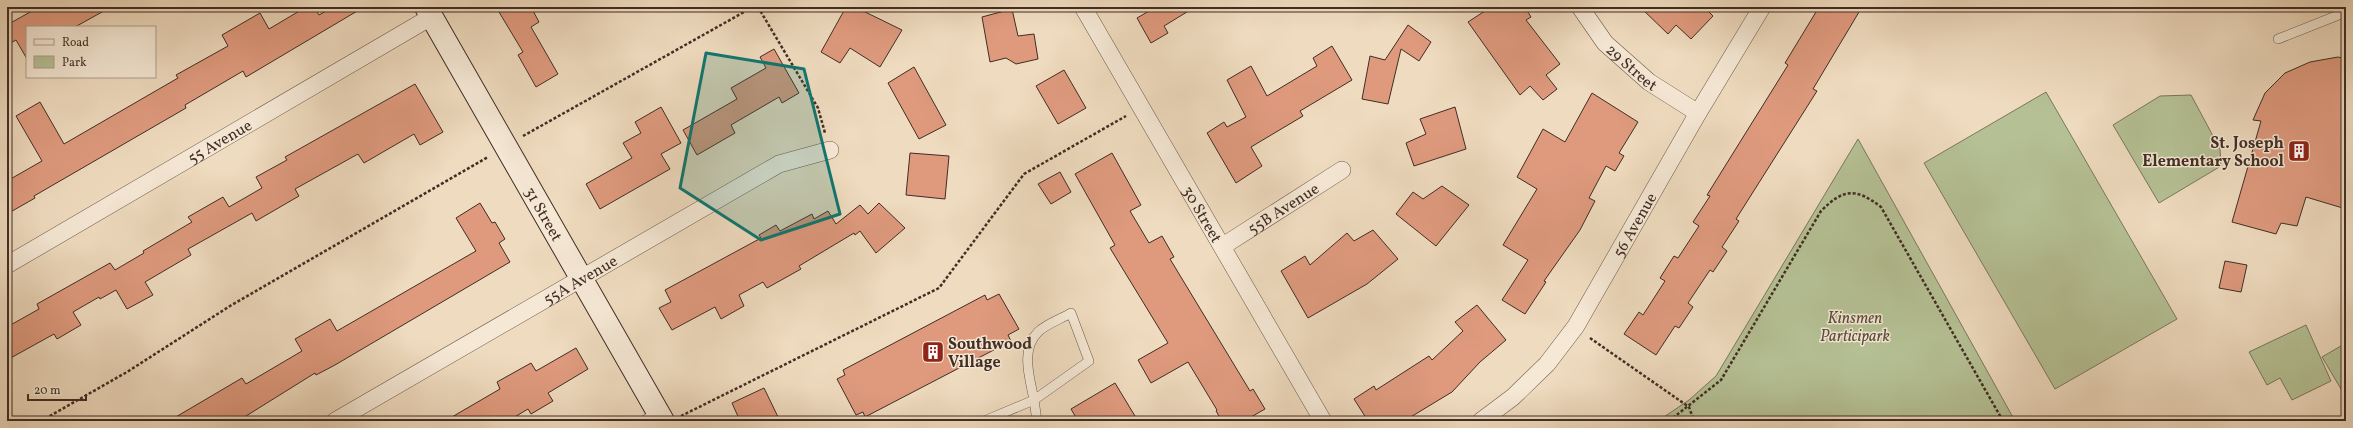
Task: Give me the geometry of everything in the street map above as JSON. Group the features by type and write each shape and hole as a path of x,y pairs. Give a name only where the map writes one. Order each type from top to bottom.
{"street":[{"name":"30 Street","path":"1083,7 1324,421"},
{"name":"29 Street","path":"1580,7 1605,43 1649,82 1698,113"},
{"name":"56 Avenue","path":"1481,421 1513,397 1547,364 1576,326 1698,113 1762,7"},
{"name":"55 Avenue","path":"7,265 428,12"},
{"name":"31 Street","path":"428,12 581,277 655,418"},
{"name":"55A Avenue","path":"335,421 581,277 779,164 830,150"},
{"name":"55B Avenue","path":"1223,246 1342,170"}],"lane":[{"path":"2278,39 2346,12"},
{"path":"985,421 1034,400 1089,361 1071,313 1038,331 1029,346 1027,357 1034,400 1037,421"}],"path":[{"path":"524,135 753,7"},
{"path":"758,7 818,108 830,150"},
{"path":"684,414 939,288 1024,174 1122,119"},
{"path":"41,421 127,372 230,306 490,156"},
{"path":"1669,421 1721,380 1821,211 1834,198 1846,193 1856,193 1867,196 1880,207 2003,421"},
{"path":"1596,342 1689,406 1694,421"}],"highlighted area":[{"path":"706,53 804,69 840,214 761,240 680,188"}],"green space":[{"path":"2046,92 2177,319 2055,389 1924,163"},
{"path":"2191,95 2220,149 2221,166 2159,203 2113,125 2160,96"},
{"name":"Kinsmen Participark","path":"1858,139 2015,421 1658,421 1689,400 1716,376"},
{"path":"2306,325 2331,381 2292,400 2280,378 2267,385 2249,352"},
{"path":"2346,343 2346,392 2344,394 2322,357"}],"building":[{"path":"39,7 111,7 77,26 26,26 26,57 16,40 7,45 7,25"},
{"path":"306,7 314,7 319,15 333,7 364,7 246,77 243,71 185,105 186,108 34,196 35,198 7,214 7,181 42,161 16,116 40,102 64,144 178,78 176,75 228,46 222,35 260,13 269,29"},
{"path":"496,7 531,7 539,22 531,27 558,74 536,87 518,55 523,52"},
{"path":"846,7 855,7 902,30 880,67 850,48 840,63 821,52"},
{"path":"1156,7 1195,7 1164,26 1168,33 1151,43 1137,18"},
{"path":"1491,7 1525,7 1531,17 1526,20 1560,64 1546,75 1557,89 1543,100 1530,86 1520,95 1468,22"},
{"path":"1640,7 1704,7 1713,16 1691,39 1676,25 1668,34"},
{"path":"1819,7 1862,7 1813,89 1817,91 1736,219 1739,221 1722,247 1727,251 1713,272 1710,270 1688,303 1693,307 1679,328 1675,326 1656,355 1624,334 1639,312 1643,315 1665,281 1660,278 1674,256 1678,258 1699,226 1693,222 1710,196 1707,195 1788,65 1785,63"},
{"path":"1012,9 1018,36 1034,34 1038,59 1016,64 1006,58 990,62 982,17"},
{"path":"1408,25 1431,42 1419,61 1401,49 1388,104 1362,99 1370,56 1385,60"},
{"path":"1332,46 1352,80 1300,111 1303,116 1251,147 1262,166 1236,183 1207,133 1224,122 1227,127 1246,117 1227,80 1251,66 1267,96 1317,66 1313,58"},
{"path":"774,49 799,93 782,103 779,97 731,125 735,133 697,155 683,130 737,99 731,88 766,68 760,57"},
{"name":"St. Joseph Elementary School","path":"2338,57 2346,59 2346,209 2306,197 2297,226 2281,223 2276,234 2232,222 2261,121 2253,120 2265,93 2285,73 2310,62"},
{"path":"914,67 946,125 919,139 888,83"},
{"path":"1064,70 1086,108 1058,124 1036,86"},
{"path":"415,84 443,132 420,145 414,134 364,163 358,154 295,189 299,196 256,221 252,213 188,249 191,255 145,282 153,295 127,309 116,290 100,299 99,297 73,312 81,325 57,339 54,334 7,360 7,327 39,309 37,304 110,263 115,270 144,253 143,251 192,222 188,217 223,197 229,207 262,188 256,177 287,160 285,157"},
{"path":"1592,93 1638,122 1619,153 1624,156 1615,171 1606,166 1589,198 1595,201 1580,230 1544,281 1546,282 1525,314 1502,300 1528,260 1503,245 1537,189 1517,177 1543,129 1565,142"},
{"path":"661,107 681,143 661,154 670,169 600,209 586,184 632,158 623,143 641,133 635,122"},
{"path":"1455,107 1466,149 1414,166 1406,143 1426,134 1420,119"},
{"path":"910,153 949,156 945,199 906,195"},
{"path":"1112,153 1141,205 1130,211 1149,243 1162,236 1174,257 1170,259 1250,391 1253,389 1265,409 1244,421 1222,421 1188,362 1151,383 1138,360 1168,343 1110,248 1115,245 1075,174"},
{"path":"1060,172 1071,192 1051,204 1038,184"},
{"path":"1442,186 1469,205 1436,246 1396,214 1413,192 1423,199"},
{"path":"480,203 492,223 495,222 505,239 499,243 510,262 335,365 316,375 315,373 238,421 169,421 242,378 246,384 302,351 295,339 330,319 337,331 476,251 456,218"},
{"path":"879,203 905,228 876,253 860,231 855,235 854,233 799,266 801,269 767,288 763,282 739,295 744,306 721,319 715,307 672,330 659,308 671,302 665,290 761,238 759,235 776,225 780,231 812,214 814,219 828,211 836,224 860,205 868,214"},
{"path":"1373,230 1398,259 1367,284 1308,318 1281,271 1305,256 1310,265 1347,233 1354,241"},
{"path":"2225,261 2247,265 2241,292 2219,288"},
{"name":"Southwood Village","path":"999,294 1019,329 1008,335 1011,341 865,417 863,412 856,415 837,379 845,375 843,370 985,295 987,300"},
{"path":"1477,305 1506,340 1480,362 1452,392 1404,421 1368,421 1354,399 1374,386 1376,390 1429,356 1432,360 1463,331 1455,322"},
{"path":"576,348 588,369 548,393 553,401 531,414 528,409 508,421 445,421 500,389 497,382 531,363 536,371"},
{"path":"1115,383 1138,421 1078,421 1071,409"},
{"path":"764,388 780,421 740,421 732,403"}],"place":[{"name":"St. Joseph Elementary School","path":"2299,151"},
{"name":"Southwood Village","path":"933,352"}]}
